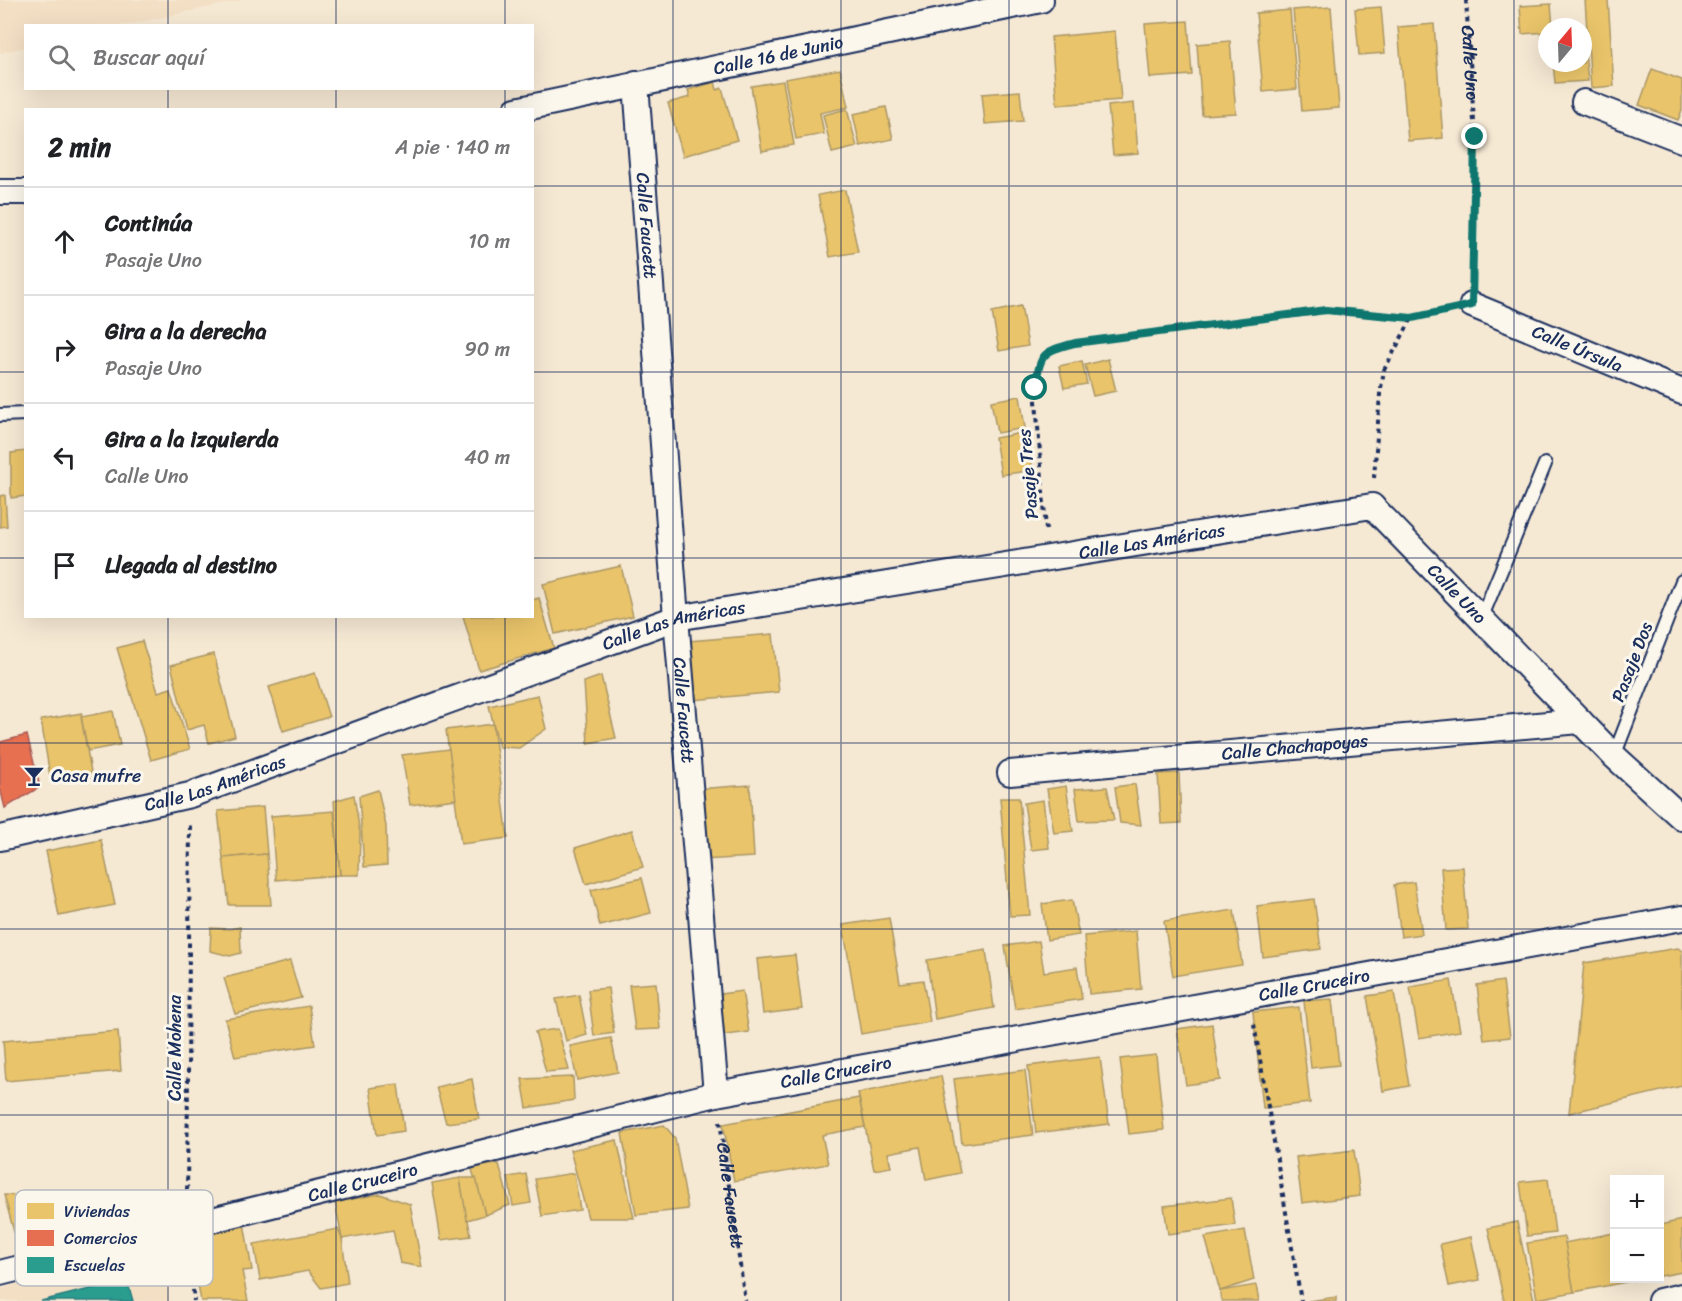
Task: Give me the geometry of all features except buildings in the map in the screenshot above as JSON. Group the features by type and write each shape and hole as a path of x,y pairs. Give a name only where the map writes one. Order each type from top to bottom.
{"street":[{"name":"Calle 16 de Junio","path":"525,108 1041,0"},
{"name":"Calle Faucett","path":"636,84 676,618 716,1094"},
{"path":"1584,102 1682,140"},
{"path":"0,192 24,192"},
{"name":"Calle Úrsula","path":"1472,305 1682,392"},
{"name":"Calle Las Américas","path":"0,838 190,795 676,618 1372,506"},
{"name":"Calle Uno","path":"1372,506 1614,756 1682,818"},
{"name":"Calle Chachapoyas","path":"1010,773 1580,721"},
{"name":"Calle Cruceiro","path":"213,1219 716,1094 1682,918"},
{"name":"Calle Cruceiro","path":"0,1273 15,1269"},
{"path":"1660,1301 1682,1296"}],"lane":[{"path":"0,415 24,414"},
{"path":"1481,619 1545,464"},
{"name":"Pasaje Dos","path":"1614,756 1682,581"}],"path":[{"name":"Calle Uno","path":"1466,0 1475,137 1472,305"},
{"path":"1372,506 1380,394 1384,370 1412,318 1472,305"},
{"name":"Pasaje Tres","path":"1048,558 1035,388 1042,356 1052,349 1075,343 1326,310 1412,318"},
{"name":"Calle Mohena","path":"187,1190 190,795"},
{"path":"1250,997 1301,1301"},
{"name":"Calle Faucett","path":"716,1094 745,1301"},
{"name":"Calle Mohena","path":"193,1286 194,1301"}],"shaded area":[{"path":"0,0 243,0 131,24 24,24 24,47 0,53"},
{"path":"15,1285 169,1286 170,1301 0,1301 0,1289"}],"place":[{"name":"Casa mufre","path":"34,776"}],"route":[{"path":"1035,388 1042,356 1052,349 1075,343 1326,310 1412,318 1472,305 1475,137"}]}
